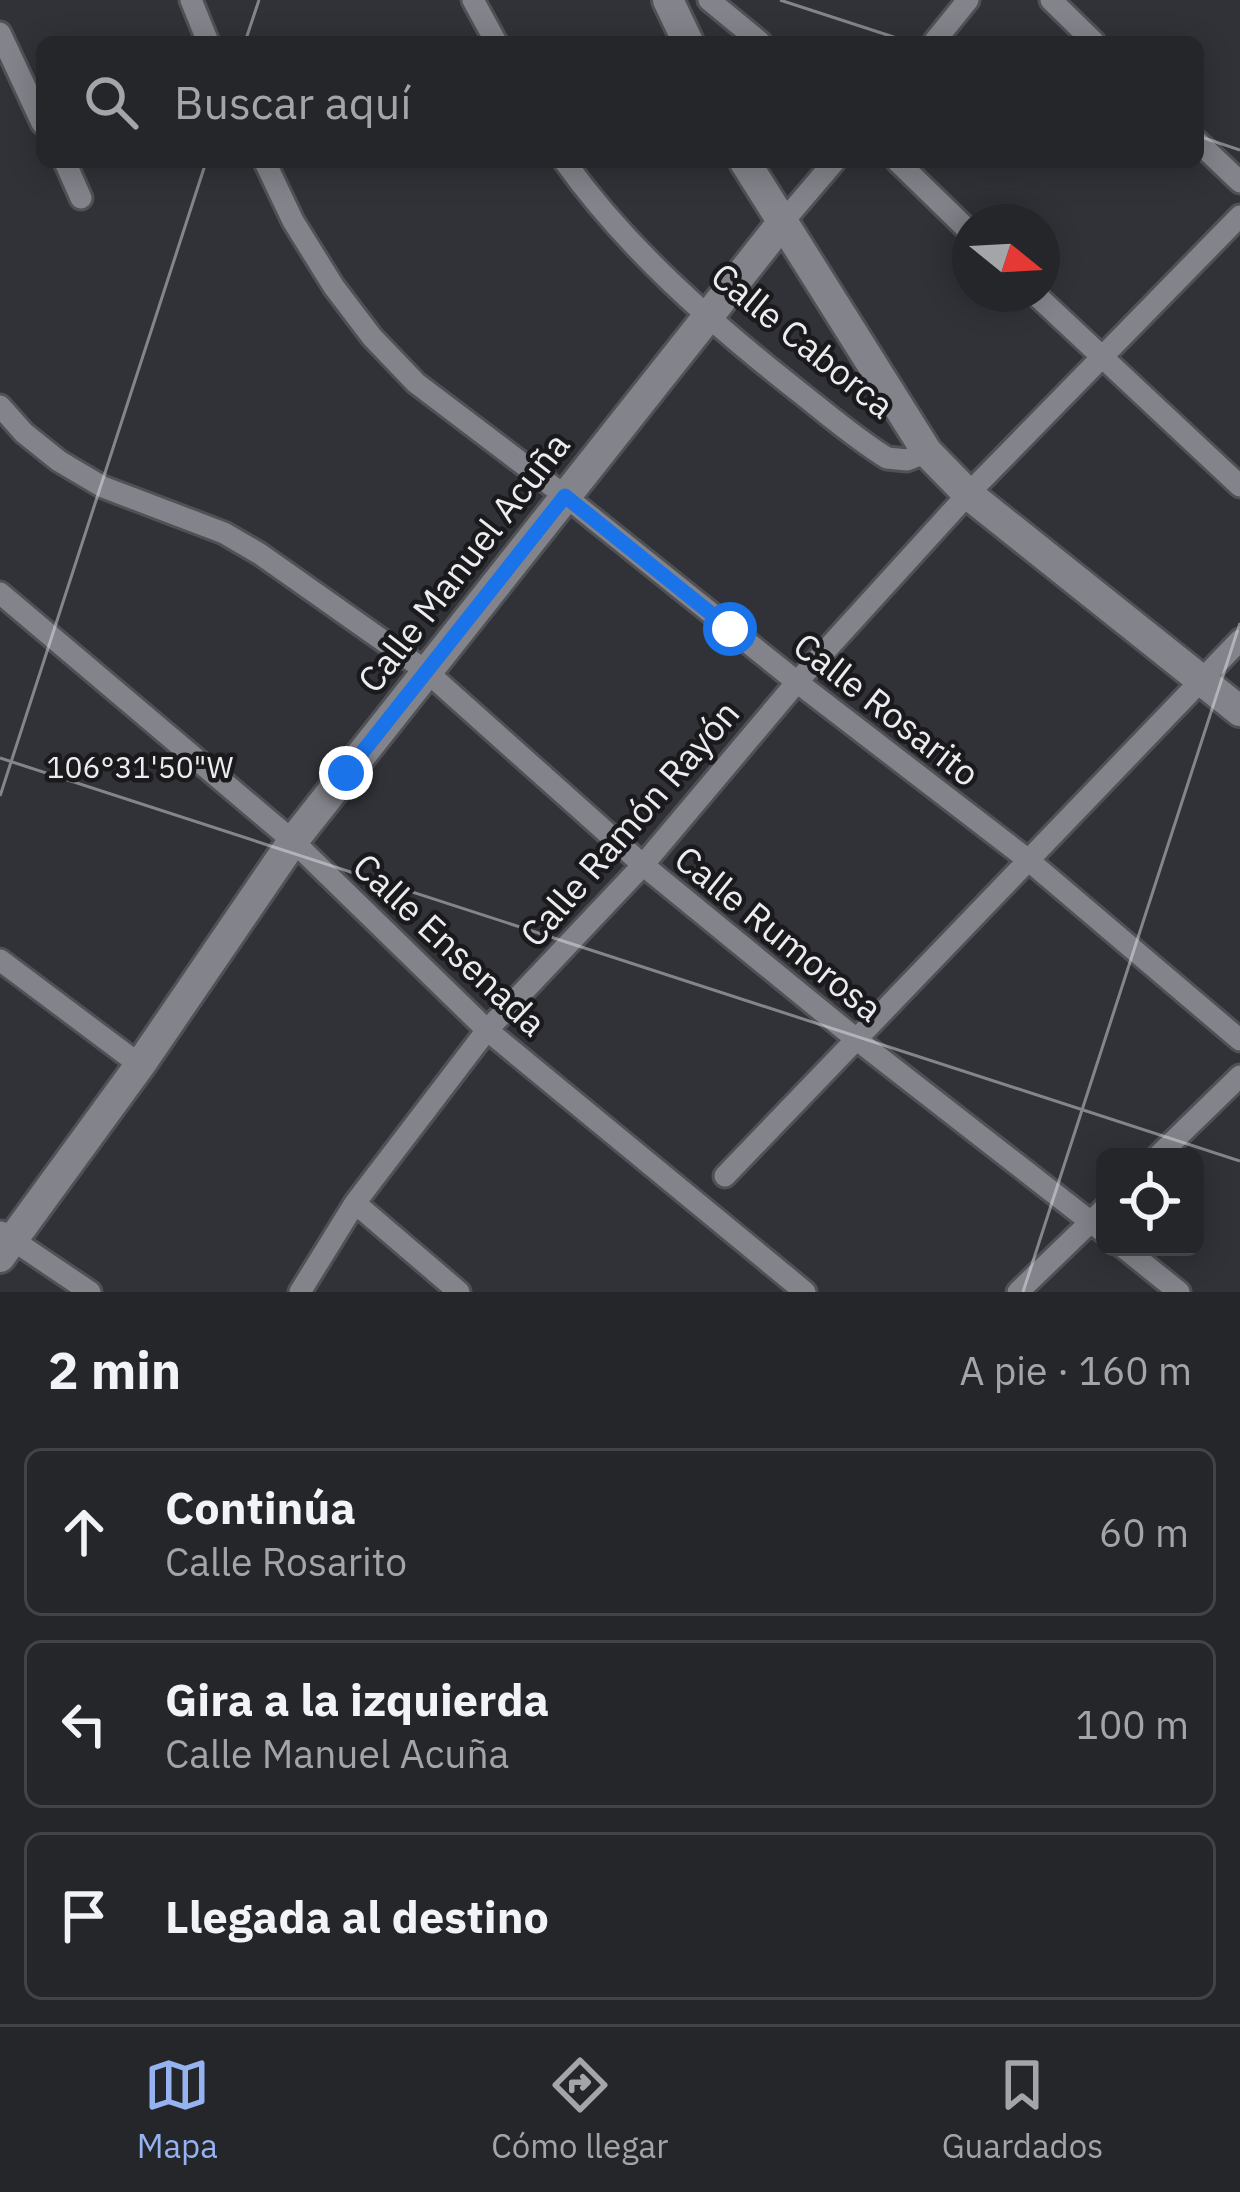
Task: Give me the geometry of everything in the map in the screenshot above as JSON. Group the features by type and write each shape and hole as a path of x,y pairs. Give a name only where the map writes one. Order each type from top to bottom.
{"street":[{"path":"191,0 206,36"},
{"path":"473,0 493,36"},
{"path":"668,0 685,36"},
{"path":"709,0 753,36"},
{"path":"939,36 968,0"},
{"path":"1051,0 1088,36"},
{"path":"0,33 36,110"},
{"path":"1204,148 1240,182"},
{"path":"68,168 82,198"},
{"name":"Calle Rosarito","path":"268,168 293,221 334,287 372,338 416,383 1027,860 1240,1040"},
{"name":"Calle Caborca","path":"569,168 590,199 707,317 854,434 887,458 907,460 927,452"},
{"path":"749,168 927,452 968,494 1240,711"},
{"name":"Calle Manuel Acuña","path":"4,1243 140,1065 293,841 830,168"},
{"path":"904,168 952,214"},
{"name":"Calle Ramón Rayón","path":"301,1292 355,1203 488,1030 643,865 797,682 968,494 1240,216"},
{"path":"1054,312 1240,486"},
{"name":"Calle Rumorosa","path":"0,406 59,461 104,487 224,533 426,671 643,865 856,1039 1096,1217"},
{"name":"Calle Ensenada","path":"0,593 293,841 488,1030 806,1292"},
{"path":"725,1176 1240,640"},
{"path":"0,959 140,1065"},
{"path":"1166,1148 1240,1076"},
{"path":"355,1203 459,1292"},
{"path":"1018,1292 1096,1224"},
{"path":"4,1243 90,1292"},
{"path":"1134,1256 1179,1292"}],"route":[{"path":"346,773 565,496 730,629"}]}
